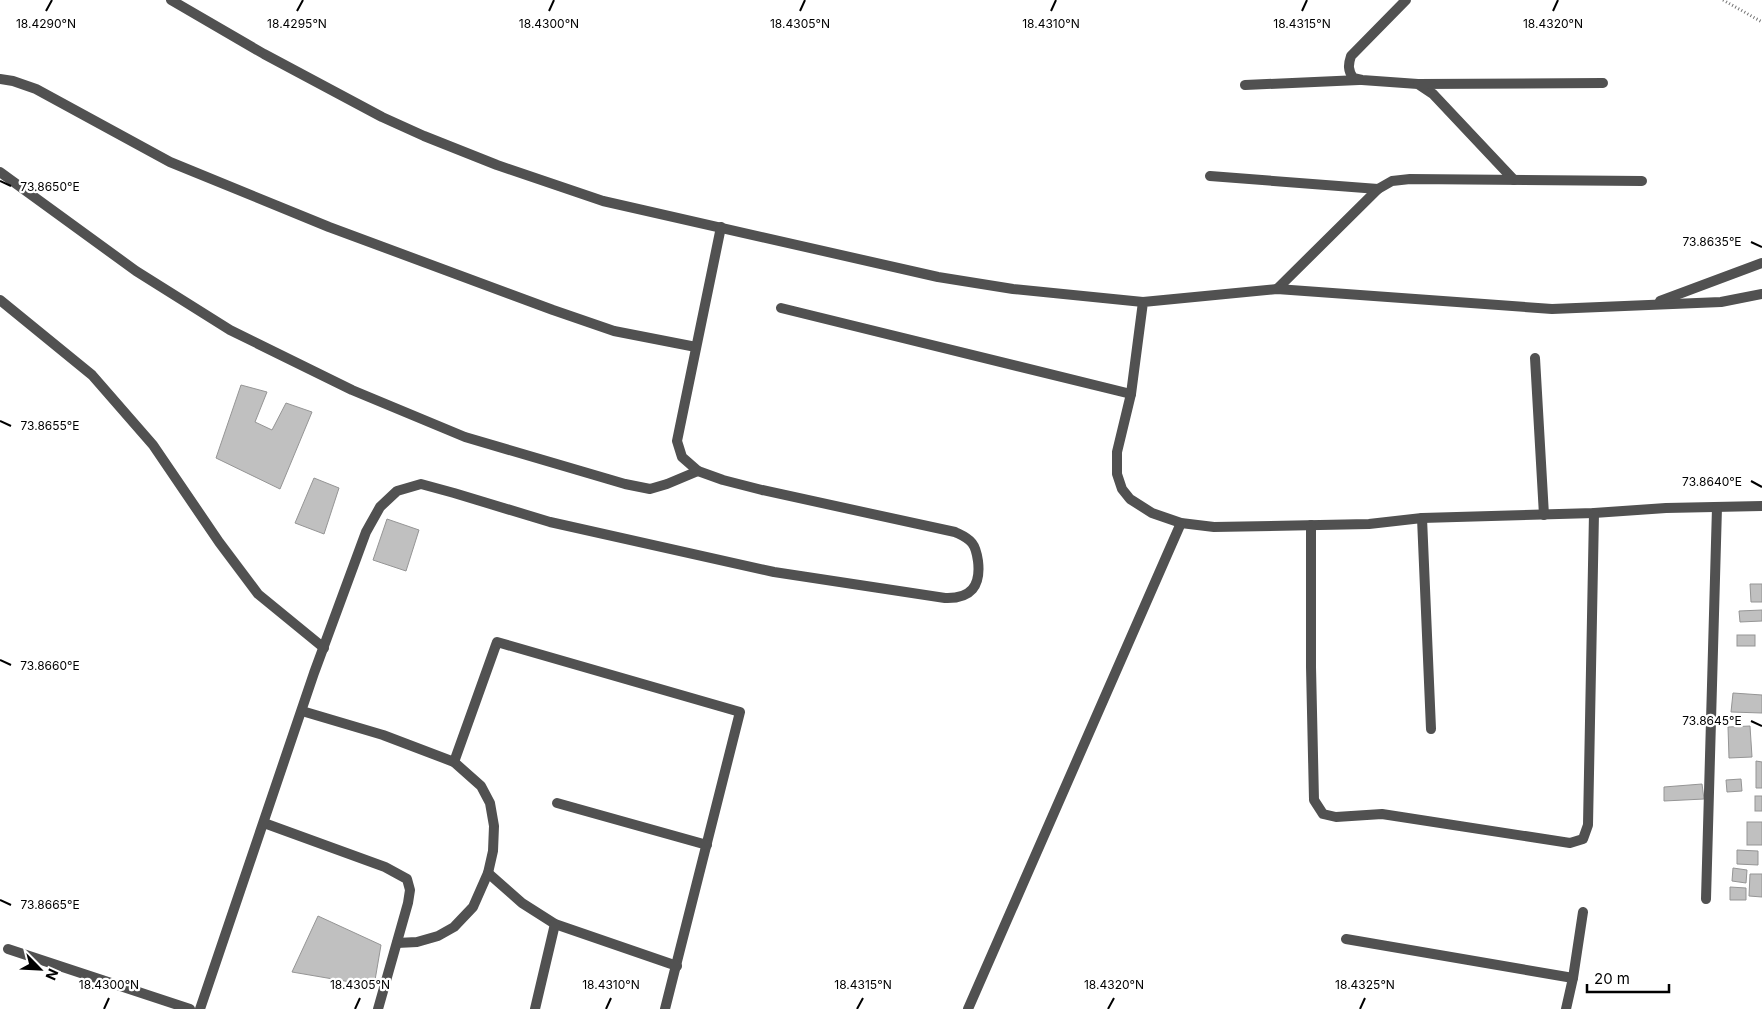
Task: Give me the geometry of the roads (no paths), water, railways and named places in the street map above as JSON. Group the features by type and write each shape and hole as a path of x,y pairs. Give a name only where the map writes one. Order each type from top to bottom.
{"street":[{"path":"171,0 382,117 497,165 603,201 938,277 1013,289 1143,302 1277,289 1552,309 1721,302 1762,294"},
{"path":"1362,80 1353,78 1350,72 1348,66 1351,56 1406,0"},
{"path":"0,79 36,88 170,162 329,227 614,331 696,347"},
{"path":"1245,85 1362,80 1418,84 1603,83"},
{"path":"1418,84 1433,94 1514,180"},
{"path":"0,172 136,271 230,330 352,390 465,437 625,484 650,488 667,484 698,471"},
{"path":"1210,176 1378,190"},
{"path":"1277,289 1378,190 1392,181 1410,179 1642,181"},
{"path":"200,1009 302,711 366,532 380,507 396,492 421,484 454,492 550,522 774,572 945,598 958,599 972,590 979,578 977,551 972,543 955,532 723,480 698,471 682,457 678,441 721,227"},
{"path":"1650,304 1762,263"},
{"path":"0,300 92,375 153,444 219,542 258,594 324,648"},
{"path":"1143,302 1131,394 1118,452 1117,474 1122,489 1130,499 1152,513 1181,523 1214,527 1368,524 1422,518 1762,506"},
{"path":"781,308 1131,394"},
{"path":"1535,358 1544,515"},
{"path":"1706,899 1717,507"},
{"path":"1311,525 1314,800 1323,814 1336,817 1382,814 1570,843 1583,839 1588,825 1594,513"},
{"path":"1422,518 1431,729"},
{"path":"968,1009 1181,523"},
{"path":"454,762 496,642 740,712 665,1009"},
{"path":"302,711 383,735 454,762 481,786 490,803 494,826 493,850 488,873 472,907 454,927 438,936 417,942 397,943"},
{"path":"557,803 707,845"},
{"path":"264,823 385,867 407,879 410,890 408,903 378,1009"},
{"path":"488,873 522,903 555,924 677,966"},
{"path":"1566,1009 1573,978 1583,912"},
{"path":"535,1009 555,924"},
{"path":"1346,939 1573,978"},
{"path":"8,950 190,1009"}]}
